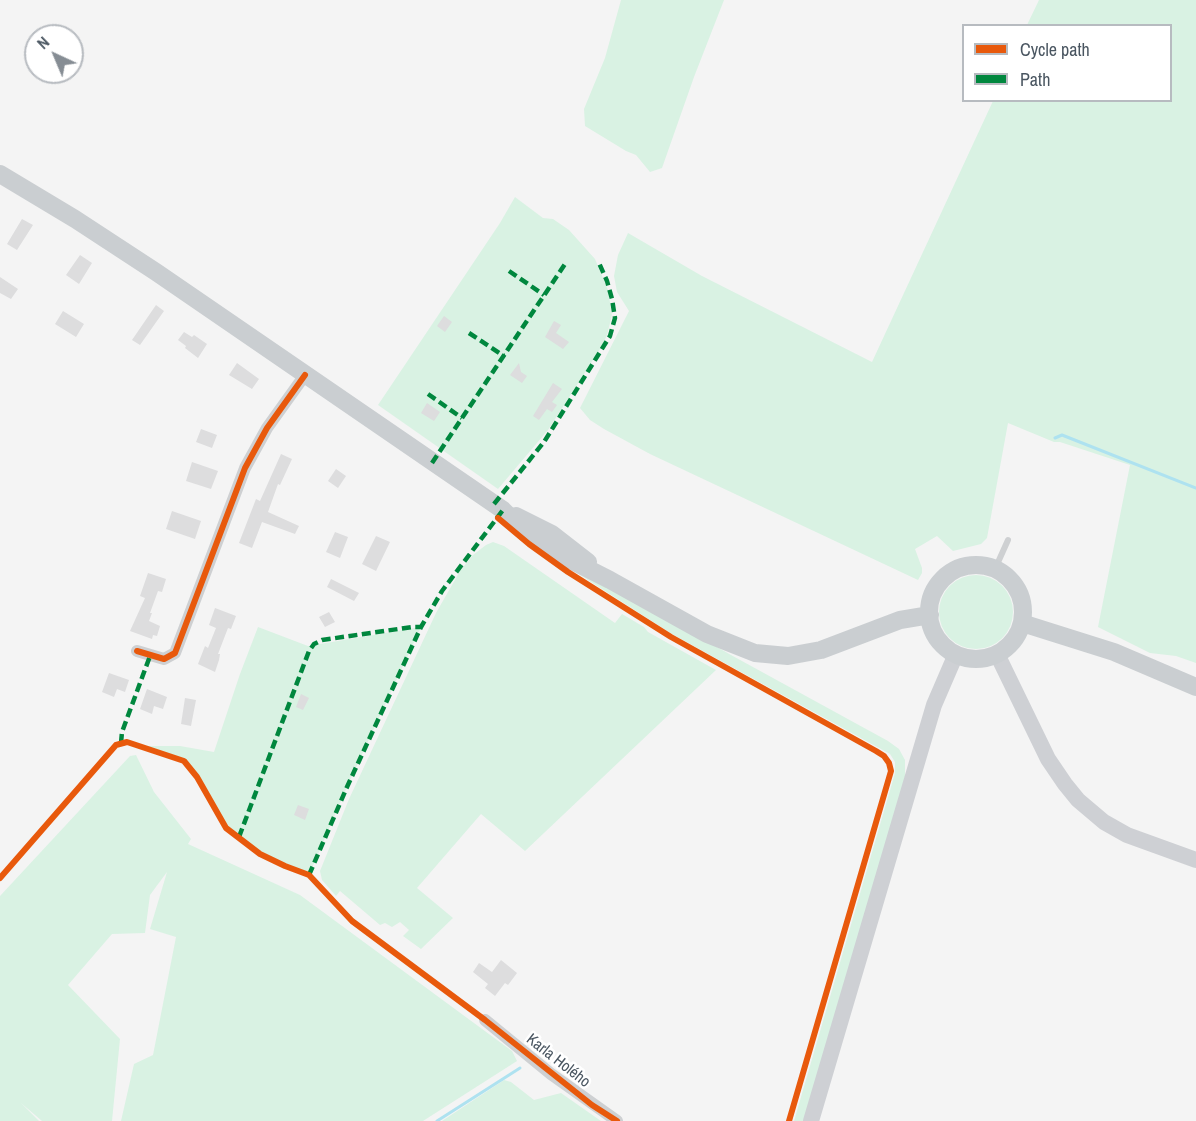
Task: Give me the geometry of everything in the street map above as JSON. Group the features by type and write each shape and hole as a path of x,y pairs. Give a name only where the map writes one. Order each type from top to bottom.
{"main road":[{"path":"0,174 115,244 503,510 552,534 610,580 707,634 744,650 766,656 788,656 810,653 886,624 930,615"},
{"path":"970,566 983,566 995,570 1010,580 1018,592 1023,609 1022,623 1011,643 997,654 976,659 956,654 947,649 933,630 930,606 934,592 950,574 970,566"},
{"path":"1022,623 1114,652 1196,687"},
{"path":"811,1121 934,705 956,654"},
{"path":"997,654 1048,759 1078,800 1104,822 1127,835 1196,860"}],"street":[{"path":"137,651 164,659 175,653 245,468 267,428 305,375"},
{"name":"Karla Holého","path":"484,1020 560,1080 617,1121"}],"lane":[{"path":"995,570 1008,540"}],"green space":[{"path":"621,0 724,0 662,168 650,172 636,155 585,126 584,109 605,58"},
{"path":"1039,0 1196,0 1196,663 1176,656 1150,653 1098,627 1130,465 1054,442 1008,423 987,538 981,544 953,551 937,536 915,549 922,568 918,580 650,454 590,420 580,408 629,311 617,292 614,276 618,255 628,233 702,276 872,362 993,102 1172,102 1172,24 1027,24"},
{"path":"515,197 543,218 553,219 569,230 595,259 608,290 612,315 602,346 548,430 498,489 378,405"},
{"path":"493,542 504,546 615,623 622,614 644,627 648,632 716,670 525,851 481,814 417,888 453,918 421,949 403,936 409,930 400,922 392,927 385,923 380,925 340,891 336,896 322,880 320,871 349,799 436,613 460,571 473,555"},
{"path":"566,566 593,576 888,741 899,749 905,760 905,777 804,1121 794,1121 895,773 895,762 890,754 672,634"},
{"path":"976,575 990,578 1002,586 1010,598 1013,612 1010,626 1002,638 990,646 976,649 962,646 950,638 942,626 939,612 942,598 950,586 962,578"},
{"path":"258,627 308,646 421,627 309,875 260,854 226,828 197,777 184,761 143,746 180,746 214,752"},
{"path":"136,755 154,792 191,839 188,844 300,895 512,1051 517,1061 423,1121 121,1121 134,1064 153,1055 176,937 150,929 167,872 150,895 145,933 112,934 68,985 120,1039 112,1121 42,1121 21,1103 39,1121 0,1121 0,896 130,756"},
{"path":"504,1080 511,1082 534,1100 561,1093 601,1121 442,1121"}],"building":[{"path":"22,219 33,225 17,250 7,244"},
{"path":"80,255 92,263 79,284 66,275"},
{"path":"0,277 18,289 11,299 0,293"},
{"path":"156,305 164,311 140,345 132,340"},
{"path":"63,311 84,324 76,337 55,324"},
{"path":"444,316 452,322 445,332 437,326"},
{"path":"554,321 561,325 556,333 569,342 563,349 545,337"},
{"path":"184,332 192,337 194,335 207,344 198,358 178,340"},
{"path":"237,363 259,379 252,389 229,375"},
{"path":"519,363 521,372 527,376 522,383 510,375"},
{"path":"553,383 562,389 552,402 557,405 552,412 547,409 539,420 533,416"},
{"path":"427,403 440,412 434,421 421,413"},
{"path":"201,429 217,435 212,448 196,442"},
{"path":"281,454 292,459 280,485 278,484 268,512 299,526 295,534 262,522 252,548 239,543 256,499 260,501"},
{"path":"192,462 218,471 211,489 186,481"},
{"path":"336,469 346,476 338,488 328,481"},
{"path":"172,511 201,521 195,539 166,529"},
{"path":"335,532 348,537 340,558 326,552"},
{"path":"376,536 390,542 376,571 362,564"},
{"path":"148,573 166,579 162,592 158,591 150,613 152,613 149,621 160,626 157,636 153,635 152,639 130,631 145,598 140,596"},
{"path":"331,579 359,593 354,601 327,587"},
{"path":"215,608 236,616 231,629 228,628 218,654 220,654 215,672 198,664 216,628 209,625"},
{"path":"329,612 335,622 325,627 319,617"},
{"path":"109,673 129,680 125,692 117,689 114,697 102,692"},
{"path":"147,689 167,697 163,709 154,706 152,714 140,709"},
{"path":"301,694 309,698 303,710 296,707"},
{"path":"185,698 196,700 191,726 181,724"},
{"path":"298,805 309,809 305,820 294,815"},
{"path":"501,960 517,973 495,996 485,988 488,984 473,972 479,963 492,972"}],"waterway":[{"path":"1055,438 1062,435 1196,488"},
{"path":"437,1121 520,1068"}],"marked path":[{"path":"494,504 544,442 610,336 615,318 607,281 599,263"},
{"path":"432,463 565,264"},
{"path":"509,271 544,295"},
{"path":"469,333 504,356"},
{"path":"428,394 462,418"},
{"path":"309,875 421,627 442,591 503,510"},
{"path":"239,837 309,651 314,644 322,640 421,627"},
{"path":"121,743 122,732 150,656"}],"cycle path":[{"path":"137,651 164,659 175,653 245,468 267,428 305,375"},
{"path":"498,518 568,572 671,637 876,751 889,763 891,771 789,1121"},
{"path":"0,878 116,745 127,742 184,761 197,777 226,828 260,854 309,875 352,921 485,1020 592,1105 617,1121"}]}
